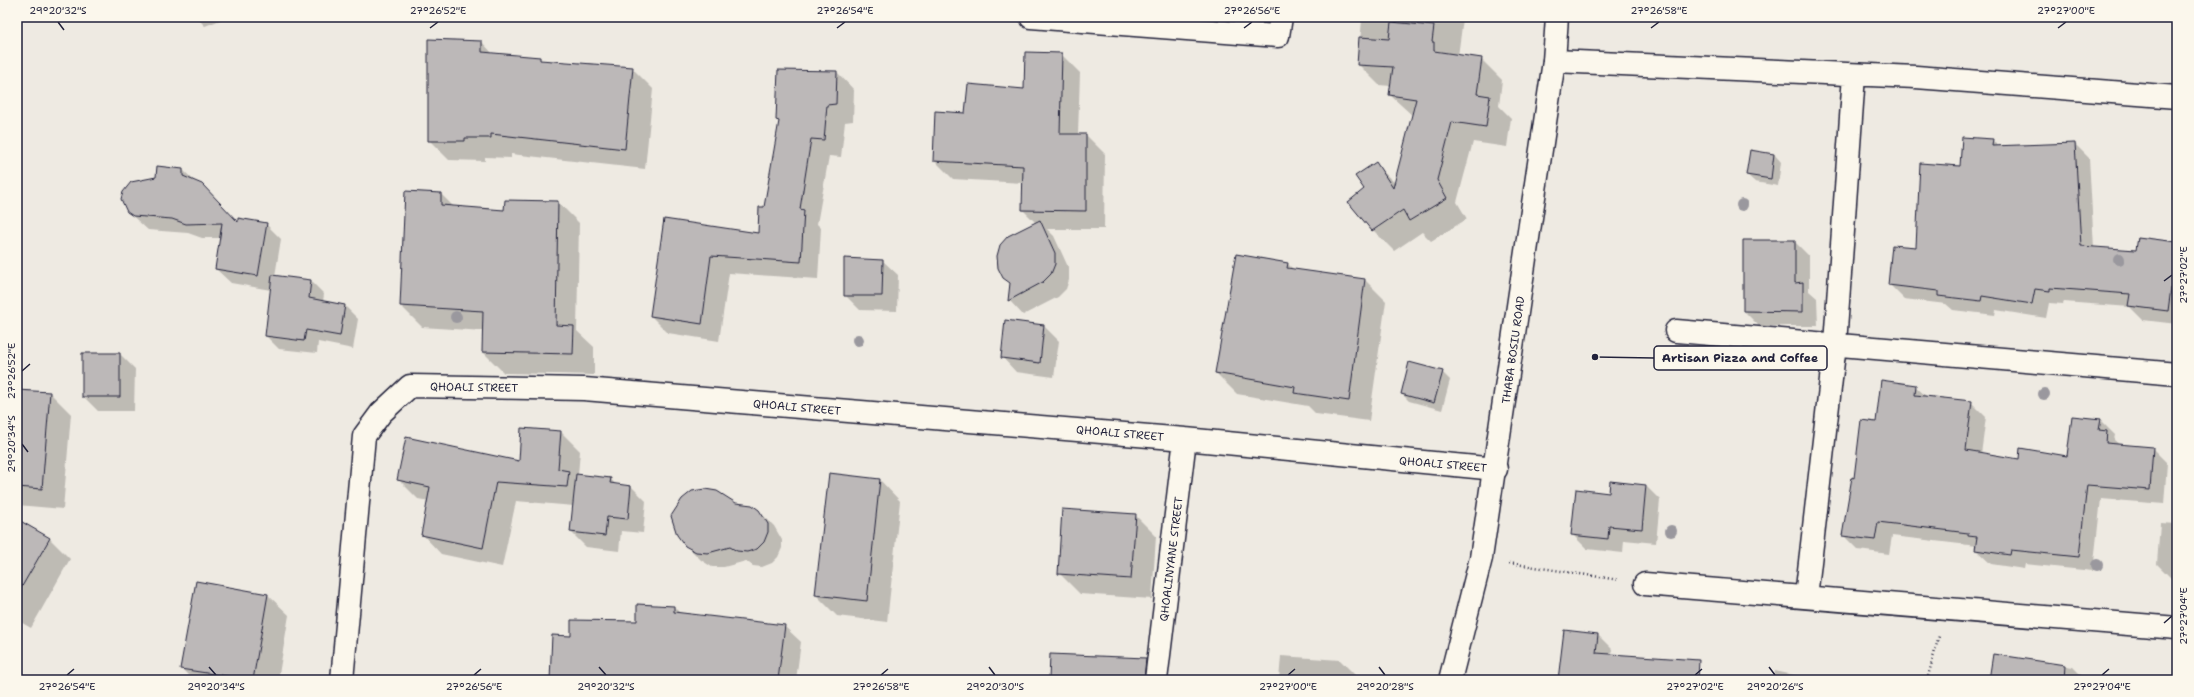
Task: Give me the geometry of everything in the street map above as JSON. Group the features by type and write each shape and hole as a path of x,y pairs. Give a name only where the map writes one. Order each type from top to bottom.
{"street":[{"path":"1031,17 1278,36 1280,17"},
{"name":"THABA BOSIU ROAD","path":"1450,680 1481,558 1496,469 1554,61 1557,17"},
{"path":"1554,61 1916,77 2177,97"},
{"path":"1806,597 1835,344 1854,75"},
{"path":"1676,331 2177,374"},
{"name":"QHOALI STREET","path":"342,680 364,436 381,413 410,386 584,389 1185,438 1496,469"},
{"name":"QHOALINYANE STREET","path":"1156,680 1185,438"},
{"path":"1645,584 2177,628"}],"path":[{"path":"2173,17 2177,27"},
{"path":"1481,558 1645,584"},
{"path":"1927,680 1947,609"}],"building":[{"path":"1391,22 1434,26 1432,42 1434,42 1434,51 1482,58 1477,94 1490,96 1486,127 1452,122 1437,180 1447,198 1409,221 1403,210 1372,231 1348,202 1364,189 1355,176 1376,162 1393,188 1416,99 1389,95 1393,67 1357,65 1359,37 1389,39"},
{"path":"428,39 482,41 482,52 540,57 540,60 633,67 625,149 491,134 491,138 465,138 465,141 428,141"},
{"path":"1025,52 1062,53 1060,134 1086,134 1086,211 1022,210 1023,166 933,161 935,111 965,113 968,84 1024,89"},
{"path":"778,70 837,71 836,104 827,105 824,140 811,139 800,209 804,210 801,262 711,256 702,324 650,316 664,219 758,233 759,207 764,207 779,121 776,120"},
{"path":"1962,137 1993,139 1992,146 2075,143 2081,246 2136,250 2138,237 2177,242 2168,311 2128,306 2130,294 2050,288 2050,291 2035,289 2032,304 1982,296 1981,301 1938,296 1938,291 1888,285 1892,245 1916,247 1920,163 1960,166"},
{"path":"1750,150 1774,154 1771,179 1746,175"},
{"path":"157,166 183,169 183,176 202,184 238,222 238,218 267,223 258,276 215,269 222,223 186,224 172,219 133,216 127,212 121,199 123,192 131,182 156,177"},
{"path":"405,191 441,193 441,205 504,210 505,200 558,201 556,325 574,326 573,354 482,352 483,311 400,306"},
{"path":"1040,220 1055,253 1055,264 1051,274 1043,282 1008,301 1010,283 1003,278 998,268 997,256 1000,245 1008,236"},
{"path":"1743,240 1795,240 1795,283 1803,282 1803,312 1743,311"},
{"path":"1236,254 1288,263 1287,268 1365,279 1349,401 1294,393 1295,387 1215,373"},
{"path":"844,258 883,260 882,296 844,296"},
{"path":"272,275 311,280 309,298 345,305 340,336 306,330 304,341 265,336"},
{"path":"1005,320 1044,325 1040,363 1001,358"},
{"path":"82,353 120,353 120,397 82,397"},
{"path":"1409,362 1443,371 1434,403 1401,394"},
{"path":"1881,380 1916,385 1915,395 1972,401 1966,450 2019,459 2020,448 2067,456 2072,416 2101,419 2099,430 2107,431 2106,443 2153,447 2150,490 2087,485 2079,557 2011,550 2010,555 1975,550 1977,537 1968,536 1968,533 1878,522 1875,540 1842,536 1852,477 1854,478 1861,420 1876,422"},
{"path":"17,390 50,392 42,489 17,487"},
{"path":"521,428 561,431 558,469 569,471 567,487 496,482 483,548 421,535 430,487 397,480 406,437 519,461"},
{"path":"829,473 880,479 867,601 815,595"},
{"path":"576,474 611,478 610,483 631,486 628,519 607,517 605,536 570,532"},
{"path":"1610,481 1646,485 1642,529 1609,526 1608,539 1571,535 1576,489 1609,493"},
{"path":"705,489 717,491 736,503 752,505 759,510 768,524 768,532 764,542 757,549 747,552 737,551 730,547 708,553 696,552 685,546 677,535 671,516 682,499 692,491"},
{"path":"1062,509 1136,514 1131,579 1058,574"},
{"path":"17,519 50,538 17,595"},
{"path":"196,581 268,594 253,680 180,669"},
{"path":"637,604 674,606 674,612 785,625 778,680 550,680 552,635 571,636 571,620 637,621"},
{"path":"1564,630 1598,634 1596,653 1699,660 1698,680 1558,680"},
{"path":"1050,654 1146,658 1144,680 1049,680"},
{"path":"1993,654 2065,665 2064,680 1989,680"}],"place":[{"name":"Artisan Pizza and Coffee","path":"1595,357"}]}
